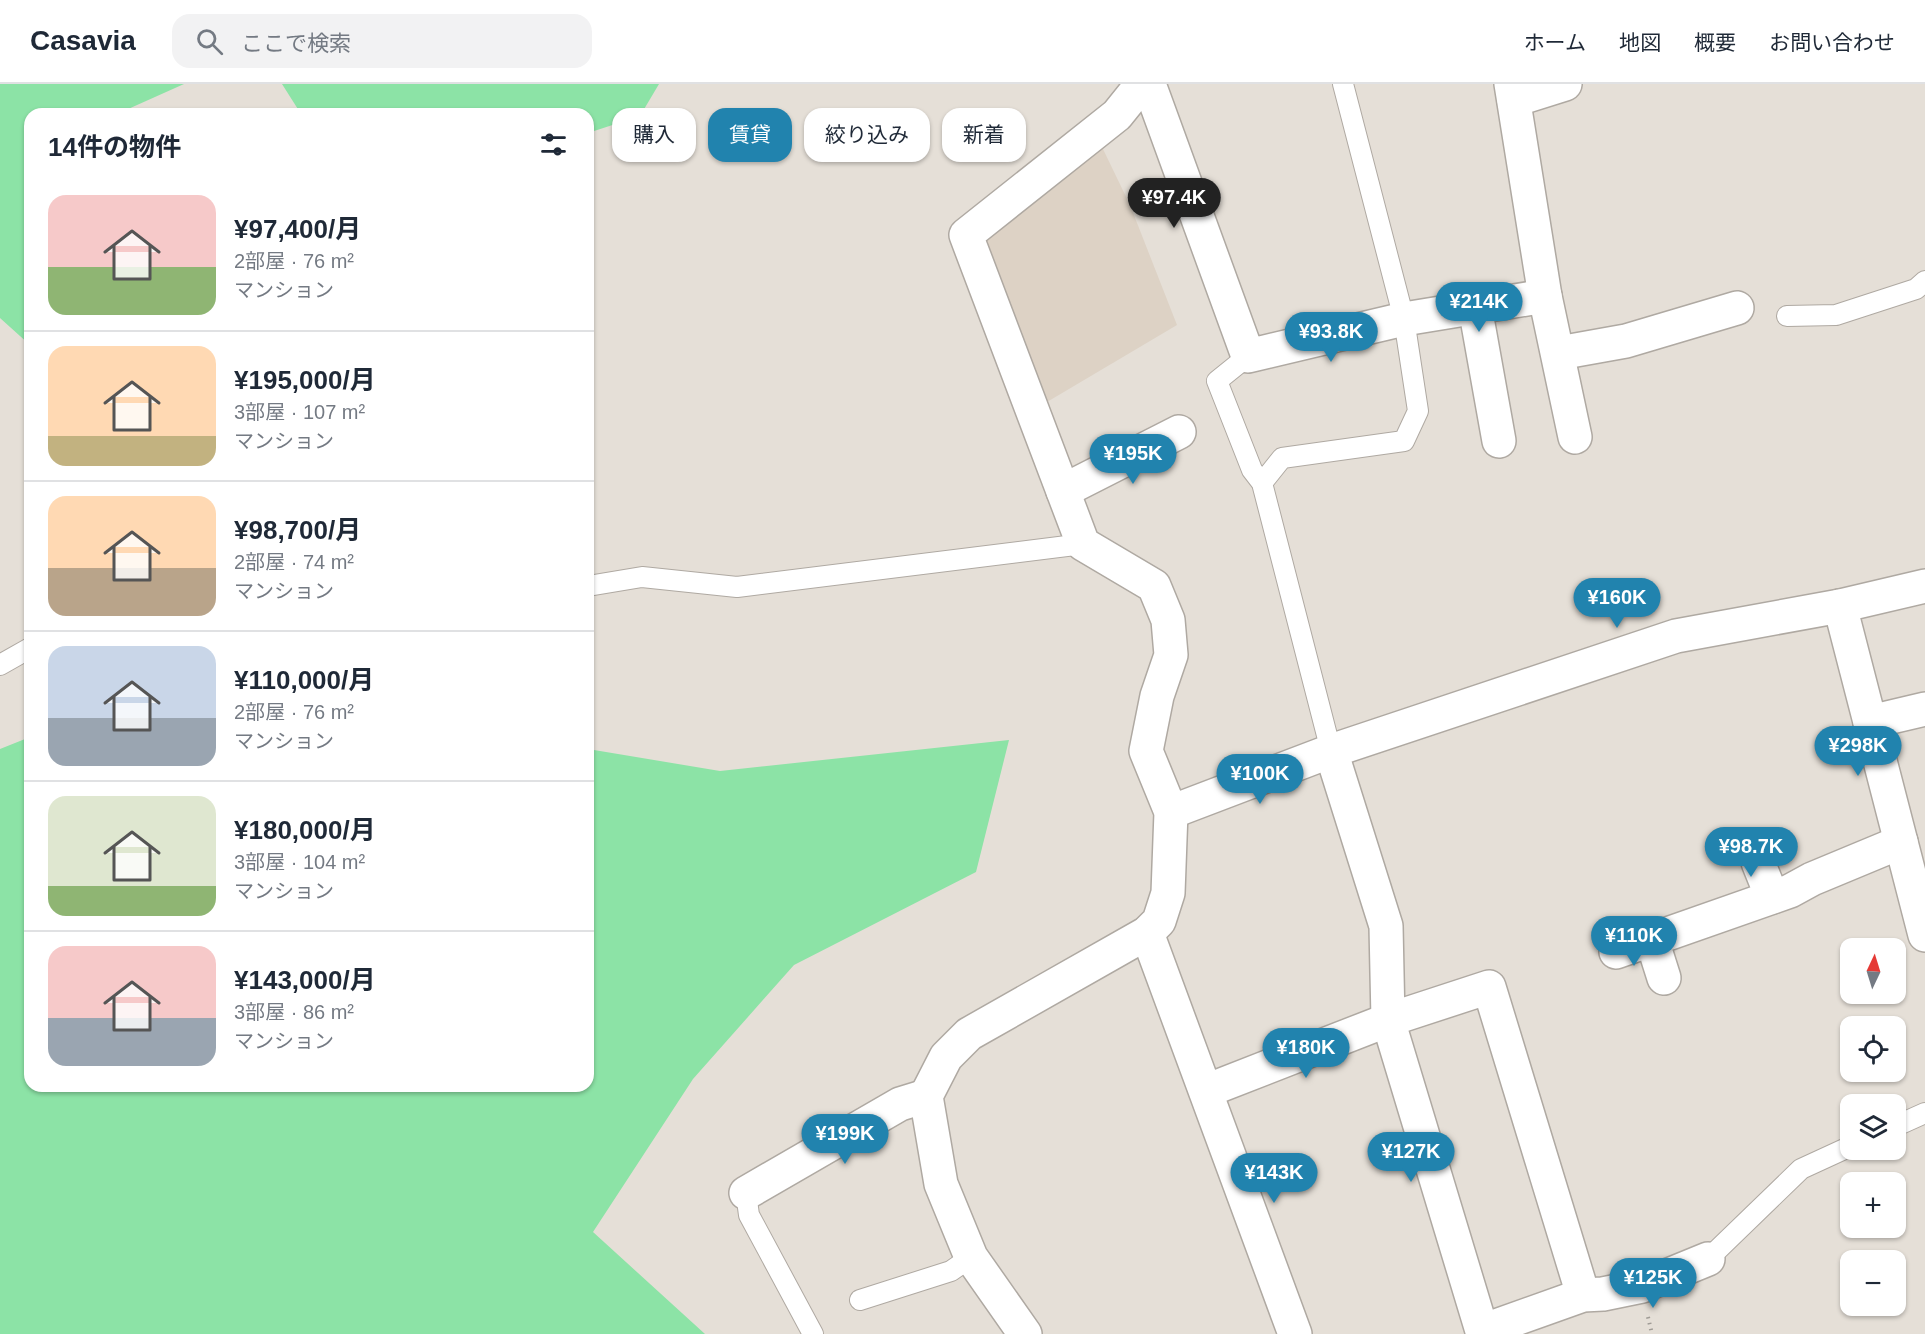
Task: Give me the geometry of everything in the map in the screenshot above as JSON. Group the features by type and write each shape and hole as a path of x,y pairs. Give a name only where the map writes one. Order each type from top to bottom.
{"street":[{"path":"1025,1334 970,1257 941,1184 926,1096 946,1058 969,1034 1147,933 1159,921 1168,893 1171,812 1146,751 1157,696 1171,655 1168,620 1154,586 1083,544 966,235 1117,115 1142,84"},
{"path":"1149,84 1248,356 1404,319 1545,296"},
{"path":"1564,84 1513,92 1545,296 1559,353 1575,437"},
{"path":"1475,308 1499,441"},
{"path":"1559,353 1626,341 1737,308"},
{"path":"1063,491 1179,432"},
{"path":"1171,812 1331,750 1676,636 1840,606 1925,586"},
{"path":"1840,606 1925,935"},
{"path":"1870,722 1925,709"},
{"path":"1331,750 1386,926 1388,1020 1479,1333 1584,1295 1603,1294 1642,1286 1708,1259"},
{"path":"1616,952 1772,897 1901,842"},
{"path":"1758,862 1772,897"},
{"path":"1147,933 1295,1334"},
{"path":"1652,940 1664,978"},
{"path":"1206,1091 1388,1020 1489,987 1584,1295"},
{"path":"746,1193 900,1104 926,1096"}],"lane":[{"path":"1262,483 1282,459 1404,441 1418,411 1404,319 1343,84"},
{"path":"1787,316 1836,315 1916,289 1925,281"},
{"path":"1248,356 1217,381 1252,470 1262,483 1331,750"},
{"path":"594,585 642,577 737,587 1083,544"},
{"path":"0,665 24,651"},
{"path":"1906,1122 1925,1113"},
{"path":"1708,1259 1802,1169 1840,1151"},
{"path":"746,1193 749,1215 813,1334"},
{"path":"860,1300 951,1271 970,1257"}],"shaded area":[{"path":"1102,147 1130,205 1177,325 1047,402 984,245 985,239"}],"green space":[{"path":"0,84 184,84 130,108 24,108 24,340 0,318"},
{"path":"282,84 659,84 645,108 612,108 612,125 594,131 594,108 297,108"},
{"path":"24,739 24,1092 594,1092 594,750 720,771 1009,740 976,872 794,965 693,1079 593,1232 705,1334 0,1334 0,749"}]}
